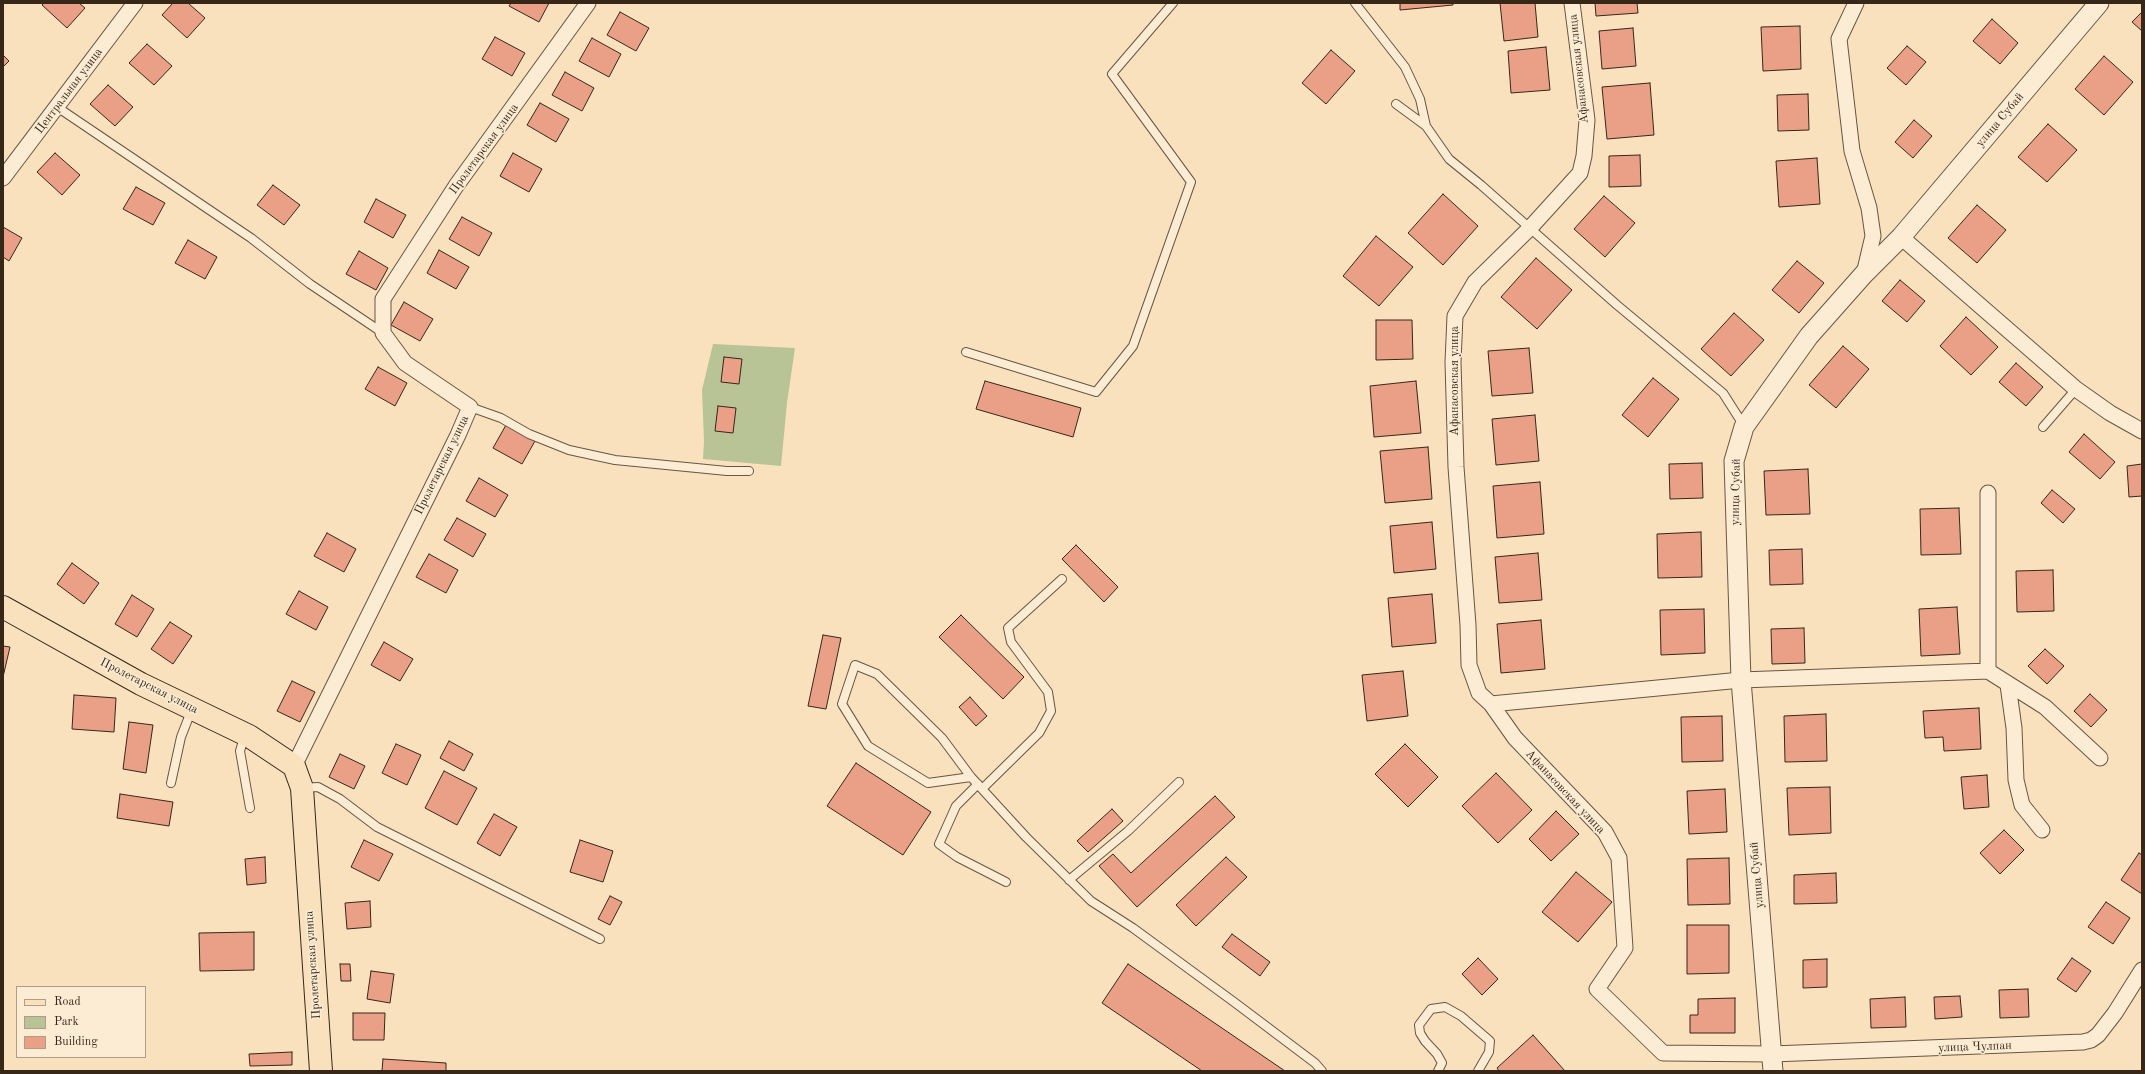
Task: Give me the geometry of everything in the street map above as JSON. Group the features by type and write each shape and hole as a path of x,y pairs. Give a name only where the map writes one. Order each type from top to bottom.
{"main road":[{"name":"Пролетарская улица","path":"3,607 141,684 245,734 294,766 302,788 320,1071"}],"street":[{"name":"Центральная улица","path":"3,178 135,3"},
{"name":"Пролетарская улица","path":"294,766 458,436 470,407 405,363 382,334 383,299 456,186 588,3"},
{"name":"Афанасовская улица","path":"1572,3 1587,120 1584,156 1580,173 1530,228 1475,282 1455,316 1453,362 1456,467 1468,625 1469,665 1479,693 1491,704 1515,738 1605,832 1619,858 1625,948 1597,989 1663,1053 1772,1062"},
{"name":"улица Субай","path":"1856,3 1839,39 1852,151 1869,208 1872,236 1864,274"},
{"name":"улица Субай","path":"1772,1062 1741,680 1734,461 1744,427 1809,336 1864,274 1901,237 2099,3"},
{"path":"1901,237 2076,389 2110,413 2142,431"},
{"path":"1988,493 1988,671"},
{"path":"1491,704 1741,680 1988,671 2045,707 2100,758"},
{"path":"2008,685 2014,728 2016,780 2022,804 2042,830"},
{"name":"улица Чулпан","path":"1772,1062 2083,1042 2091,1040 2098,1035 2115,1014 2142,970"}],"lane":[{"path":"966,352 1096,392 1133,346 1190,182 1112,74 1173,3"},
{"path":"1356,3 1405,68 1420,99 1426,126"},
{"path":"1396,104 1426,126 1450,159 1617,305 1723,393 1744,427"},
{"path":"57,107 251,238 310,284 382,334"},
{"path":"2043,427 2076,389"},
{"path":"470,407 501,418 529,434 569,450 615,460 727,471 749,471"},
{"path":"1006,882 957,857 939,844 956,806 980,787 1039,733 1051,711 1048,692 1011,642 1008,628 1062,579"},
{"path":"971,777 928,783 868,746 842,704 855,665 877,674 942,738 980,787 1026,837 1091,901 1133,928 1234,1002 1315,1063 1322,1071"},
{"path":"171,783 181,737 192,709"},
{"path":"245,734 240,751 250,808"},
{"path":"1069,880 1128,831 1179,782"},
{"path":"302,788 318,787 340,799 377,827 600,939"},
{"path":"1438,1071 1442,1063 1437,1054 1420,1033 1419,1025 1431,1009 1445,1006 1461,1016 1490,1041 1489,1052 1478,1071"}],"green space":[{"path":"713,344 795,348 787,403 781,466 703,459 704,441 702,390"}],"building":[{"path":"44,3 79,3 85,8 67,28 42,5"},
{"path":"173,3 188,3 205,18 187,38 162,15"},
{"path":"511,3 549,3 539,22 509,6"},
{"path":"1400,3 1453,3 1453,5 1400,10"},
{"path":"1500,3 1535,3 1538,37 1504,41"},
{"path":"1595,3 1637,3 1638,13 1596,16"},
{"path":"620,12 649,28 636,51 607,35"},
{"path":"2142,12 2142,31 2132,22"},
{"path":"1992,19 2018,43 2000,64 1973,41"},
{"path":"1800,26 1801,69 1763,71 1761,27"},
{"path":"1633,28 1636,66 1602,69 1599,31"},
{"path":"495,37 525,53 512,76 482,59"},
{"path":"592,38 621,54 609,77 579,61"},
{"path":"147,44 172,66 154,85 129,63"},
{"path":"1907,46 1926,62 1906,85 1887,68"},
{"path":"1546,47 1550,90 1511,93 1508,51"},
{"path":"1331,50 1355,71 1326,104 1302,83"},
{"path":"3,55 9,61 3,67"},
{"path":"2104,56 2133,82 2104,115 2075,89"},
{"path":"565,72 594,88 582,111 552,95"},
{"path":"1650,83 1654,135 1607,139 1602,87"},
{"path":"108,85 133,107 115,126 90,104"},
{"path":"1808,94 1809,130 1778,131 1777,95"},
{"path":"540,103 569,119 556,142 527,125"},
{"path":"1914,120 1932,136 1913,158 1895,142"},
{"path":"2048,124 2077,150 2047,182 2018,157"},
{"path":"55,153 80,175 62,195 37,172"},
{"path":"513,153 542,169 529,192 500,176"},
{"path":"1640,155 1641,186 1609,187 1609,156"},
{"path":"1817,158 1820,204 1779,207 1776,161"},
{"path":"273,185 300,205 284,225 257,205"},
{"path":"136,187 165,203 153,225 123,209"},
{"path":"1443,194 1478,226 1443,265 1408,233"},
{"path":"1604,196 1635,223 1605,257 1574,229"},
{"path":"376,199 406,215 393,238 364,222"},
{"path":"1977,205 2006,230 1977,263 1948,238"},
{"path":"462,217 492,233 479,256 449,239"},
{"path":"3,227 22,238 9,261 3,257"},
{"path":"1376,236 1413,267 1379,306 1343,276"},
{"path":"188,240 217,257 205,279 175,263"},
{"path":"439,250 469,267 456,289 427,273"},
{"path":"359,251 388,268 376,290 346,274"},
{"path":"1536,258 1572,290 1537,329 1501,297"},
{"path":"1797,261 1824,283 1799,313 1772,290"},
{"path":"1900,280 1925,301 1907,322 1882,301"},
{"path":"404,302 433,319 420,341 391,325"},
{"path":"1734,313 1764,340 1731,376 1701,349"},
{"path":"1966,317 1998,347 1971,375 1940,346"},
{"path":"1376,320 1412,320 1413,359 1376,360"},
{"path":"1843,346 1869,369 1836,408 1809,385"},
{"path":"1529,348 1533,393 1492,396 1488,351"},
{"path":"724,357 742,359 739,384 721,382"},
{"path":"2016,363 2043,387 2026,406 1999,382"},
{"path":"378,367 407,383 395,406 365,389"},
{"path":"1653,378 1679,399 1648,437 1622,415"},
{"path":"985,381 1081,408 1073,437 976,409"},
{"path":"1416,381 1421,433 1374,437 1370,386"},
{"path":"718,406 736,408 733,433 715,431"},
{"path":"1535,415 1539,461 1496,465 1492,419"},
{"path":"506,425 535,441 522,464 493,448"},
{"path":"2084,434 2115,462 2100,479 2069,452"},
{"path":"1428,447 1432,499 1385,503 1380,451"},
{"path":"1702,463 1703,498 1670,499 1669,464"},
{"path":"2142,464 2142,496 2129,497 2127,466"},
{"path":"1808,469 1810,514 1766,515 1764,471"},
{"path":"479,478 508,495 495,517 466,501"},
{"path":"1540,482 1544,534 1497,538 1493,486"},
{"path":"2052,490 2075,509 2063,523 2041,503"},
{"path":"1959,508 1961,554 1921,555 1920,509"},
{"path":"457,518 486,534 473,557 444,540"},
{"path":"1432,522 1436,569 1394,573 1390,526"},
{"path":"1701,532 1702,577 1658,578 1657,534"},
{"path":"327,533 356,549 344,572 314,556"},
{"path":"1076,545 1118,587 1104,602 1062,559"},
{"path":"1802,549 1803,584 1770,585 1769,550"},
{"path":"1538,553 1542,600 1499,603 1495,557"},
{"path":"429,554 458,570 446,593 416,577"},
{"path":"72,563 99,583 84,604 57,584"},
{"path":"2053,570 2054,611 2017,612 2016,571"},
{"path":"299,591 328,607 316,630 286,614"},
{"path":"1432,594 1436,643 1392,647 1388,598"},
{"path":"132,595 154,609 137,637 115,624"},
{"path":"1957,607 1960,654 1921,656 1919,609"},
{"path":"1704,609 1705,653 1661,655 1660,610"},
{"path":"961,615 1024,677 1003,699 939,637"},
{"path":"1541,620 1545,669 1501,673 1497,624"},
{"path":"170,622 192,636 173,664 151,649"},
{"path":"1804,628 1805,663 1772,664 1771,629"},
{"path":"823,635 841,638 826,709 808,706"},
{"path":"384,642 413,659 400,681 371,665"},
{"path":"3,646 10,647 3,677"},
{"path":"2045,649 2064,666 2047,684 2028,666"},
{"path":"1403,671 1408,716 1367,721 1362,675"},
{"path":"292,681 315,692 300,722 277,711"},
{"path":"2090,694 2107,710 2091,727 2074,711"},
{"path":"74,695 116,698 114,732 72,729"},
{"path":"970,697 987,716 976,726 959,707"},
{"path":"1979,708 1981,749 1944,751 1943,737 1925,738 1923,711"},
{"path":"1826,714 1827,761 1785,762 1784,716"},
{"path":"1722,716 1723,761 1682,762 1681,717"},
{"path":"129,722 153,725 146,773 123,769"},
{"path":"449,741 473,754 464,771 440,758"},
{"path":"396,744 421,755 407,785 382,773"},
{"path":"1405,744 1438,777 1408,807 1375,774"},
{"path":"340,754 365,766 354,789 329,777"},
{"path":"856,763 931,812 903,855 827,806"},
{"path":"444,771 477,788 457,825 425,808"},
{"path":"1496,773 1532,810 1498,843 1462,806"},
{"path":"1987,775 1989,807 1964,809 1961,777"},
{"path":"1830,787 1831,833 1789,835 1787,788"},
{"path":"1725,789 1727,832 1689,834 1687,791"},
{"path":"120,794 173,802 169,826 117,818"},
{"path":"1215,796 1235,817 1137,907 1099,866 1113,854 1131,873"},
{"path":"1112,809 1123,821 1088,852 1077,841"},
{"path":"1556,811 1579,834 1551,861 1529,839"},
{"path":"494,814 517,827 500,856 477,843"},
{"path":"2004,830 2024,850 2000,874 1980,853"},
{"path":"364,840 393,854 379,881 351,867"},
{"path":"580,840 613,851 603,882 570,872"},
{"path":"2139,853 2142,855 2142,894 2121,880"},
{"path":"265,857 266,883 247,885 245,859"},
{"path":"1226,857 1247,877 1196,926 1176,905"},
{"path":"1729,858 1730,904 1688,905 1687,859"},
{"path":"1576,872 1612,902 1578,942 1542,912"},
{"path":"1836,873 1837,903 1794,904 1794,875"},
{"path":"610,896 622,902 610,925 598,919"},
{"path":"370,901 371,927 347,929 345,903"},
{"path":"2106,902 2130,918 2113,944 2088,927"},
{"path":"1687,925 1729,925 1729,973 1687,974"},
{"path":"254,932 254,970 200,971 199,933"},
{"path":"1232,934 1270,962 1260,976 1222,947"},
{"path":"1478,958 1498,979 1482,995 1462,974"},
{"path":"2072,958 2091,971 2076,992 2057,979"},
{"path":"1827,959 1827,987 1803,988 1803,960"},
{"path":"340,964 350,964 351,981 341,981"},
{"path":"1128,964 1285,1071 1202,1071 1102,1003"},
{"path":"371,971 394,974 390,1003 367,999"},
{"path":"2028,989 2029,1017 2000,1018 1999,990"},
{"path":"1960,996 1962,1017 1935,1019 1934,997"},
{"path":"1905,997 1906,1027 1871,1028 1870,999"},
{"path":"1735,998 1735,1033 1690,1033 1690,1015 1698,1015 1698,999"},
{"path":"353,1013 385,1013 384,1040 353,1040"},
{"path":"1533,1035 1565,1071 1499,1071 1497,1068"},
{"path":"292,1052 292,1065 250,1066 249,1054"},
{"path":"383,1059 446,1063 446,1071 382,1071"}]}
